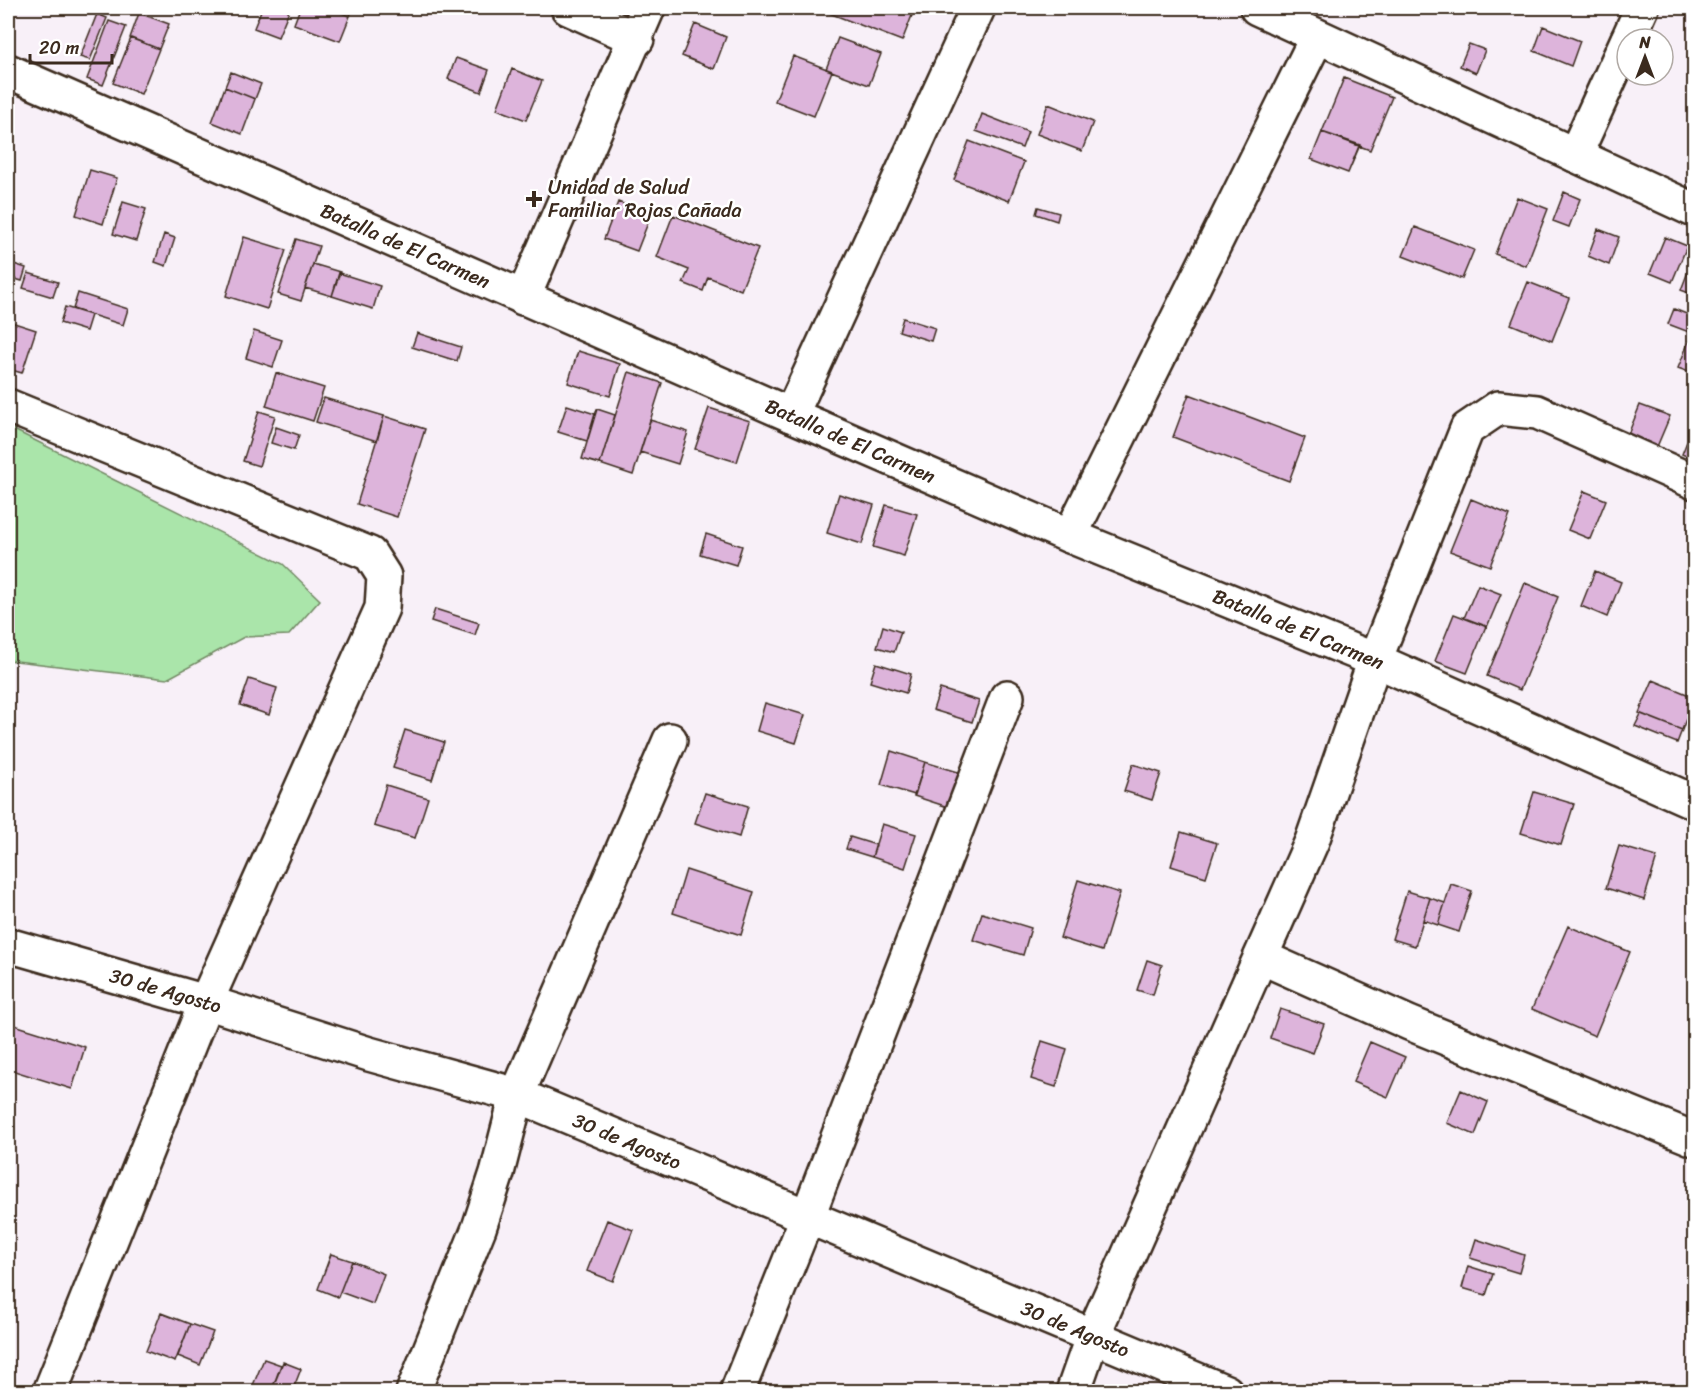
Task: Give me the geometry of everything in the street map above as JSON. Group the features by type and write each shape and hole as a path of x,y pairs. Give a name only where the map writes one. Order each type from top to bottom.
{"street":[{"path":"568,8 636,39"},
{"path":"523,298 648,8"},
{"path":"791,415 978,8"},
{"path":"1257,8 1695,210"},
{"path":"1634,27 1642,8"},
{"path":"1070,536 1317,36"},
{"path":"1575,155 1615,68"},
{"name":"Batalla de El Carmen","path":"8,71 1070,536 1375,660 1695,802"},
{"path":"8,406 370,554 384,576 382,608 206,1002 50,1392"},
{"path":"1072,1392 1093,1335 1312,841 1375,660 1467,429 1498,408 1537,412 1695,482"},
{"path":"737,1392 807,1218 1007,697"},
{"path":"414,1392 479,1228 497,1173 517,1095 670,740"},
{"name":"30 de Agosto","path":"8,945 206,1002 369,1054 517,1095 1226,1392"},
{"path":"1261,957 1409,1023 1695,1139"}],"green space":[{"path":"8,427 283,564 320,600 289,635 244,637 167,679 8,660"}],"building":[{"path":"262,8 290,8 278,37 254,28"},
{"path":"300,8 328,8 350,16 340,41 294,24"},
{"path":"328,8 353,8 350,16"},
{"path":"816,8 900,8 913,13 902,41"},
{"path":"139,13 169,24 159,49 130,38"},
{"path":"97,14 107,18 90,60 80,57"},
{"path":"109,21 126,27 103,85 87,79"},
{"path":"695,24 726,37 714,69 682,56"},
{"path":"1543,26 1580,41 1571,66 1534,51"},
{"path":"131,38 159,49 141,94 113,83"},
{"path":"838,38 881,54 869,85 826,69"},
{"path":"1469,44 1485,50 1476,73 1460,66"},
{"path":"793,56 832,71 814,116 775,101"},
{"path":"456,58 489,70 481,92 448,79"},
{"path":"512,69 542,81 526,120 497,109"},
{"path":"231,72 261,84 255,99 225,87"},
{"path":"1344,78 1392,97 1370,150 1322,132"},
{"path":"225,87 255,99 242,134 212,122"},
{"path":"1048,104 1093,122 1082,151 1037,134"},
{"path":"982,114 1028,132 1022,148 976,131"},
{"path":"1322,132 1360,145 1348,173 1311,159"},
{"path":"1322,132 1359,146 1348,173 1311,159"},
{"path":"969,141 1024,162 1009,201 954,180"},
{"path":"90,170 117,178 103,224 76,215"},
{"path":"1564,192 1580,199 1569,227 1553,221"},
{"path":"1517,197 1548,209 1526,266 1495,254"},
{"path":"123,202 146,209 136,241 113,234"},
{"path":"618,202 651,215 637,251 604,239"},
{"path":"1038,207 1059,213 1057,221 1036,214"},
{"path":"673,215 758,248 741,290 708,277 703,291 683,283 689,270 657,257"},
{"path":"1415,227 1474,250 1462,279 1403,256"},
{"path":"1598,229 1619,237 1609,265 1588,256"},
{"path":"164,234 175,238 166,266 155,262"},
{"path":"244,237 286,250 267,309 226,296"},
{"path":"1665,237 1687,246 1672,282 1650,273"},
{"path":"296,239 319,246 301,301 278,294"},
{"path":"1694,256 1694,295 1681,290"},
{"path":"8,262 26,268 22,281 8,277"},
{"path":"313,264 340,272 332,296 305,288"},
{"path":"28,273 58,282 53,297 23,288"},
{"path":"339,273 380,286 373,309 332,296"},
{"path":"1528,282 1569,298 1552,341 1511,324"},
{"path":"78,293 128,309 123,325 73,309"},
{"path":"65,307 91,315 86,331 60,323"},
{"path":"1674,309 1694,317 1694,334 1668,324"},
{"path":"903,318 935,328 931,341 899,331"},
{"path":"8,321 36,330 22,373 8,369"},
{"path":"254,331 282,340 273,367 246,358"},
{"path":"417,333 461,347 457,361 412,347"},
{"path":"1689,341 1694,344 1694,358 1689,372 1678,368"},
{"path":"578,351 620,364 610,396 568,383"},
{"path":"629,372 662,383 633,475 600,464"},
{"path":"276,373 324,388 313,421 266,406"},
{"path":"1189,394 1305,438 1289,481 1173,437"},
{"path":"324,398 384,416 377,441 316,422"},
{"path":"567,405 595,414 587,441 558,432"},
{"path":"1640,405 1670,416 1656,449 1627,437"},
{"path":"709,408 750,421 737,462 695,449"},
{"path":"597,409 615,415 600,464 582,459"},
{"path":"259,411 275,416 259,466 243,461"},
{"path":"384,416 425,429 397,517 357,504"},
{"path":"650,420 688,432 678,464 640,452"},
{"path":"1694,424 1694,459 1682,454"},
{"path":"276,427 299,435 294,450 271,443"},
{"path":"1584,491 1606,500 1590,539 1568,530"},
{"path":"839,494 874,505 862,544 827,533"},
{"path":"1471,499 1510,515 1490,566 1450,551"},
{"path":"886,505 917,514 904,556 873,547"},
{"path":"706,534 742,546 736,565 700,554"},
{"path":"1595,571 1621,582 1607,617 1581,606"},
{"path":"1525,583 1558,597 1520,690 1487,676"},
{"path":"1478,585 1501,594 1487,627 1464,618"},
{"path":"435,609 479,623 475,635 431,621"},
{"path":"1454,614 1486,626 1467,673 1435,661"},
{"path":"883,626 901,632 894,652 877,647"},
{"path":"876,663 911,674 906,693 870,682"},
{"path":"249,679 277,688 269,715 240,705"},
{"path":"1653,680 1694,697 1682,730 1639,713"},
{"path":"940,689 979,701 972,722 933,710"},
{"path":"765,703 805,715 796,743 757,731"},
{"path":"1641,714 1682,730 1677,743 1635,726"},
{"path":"405,730 444,742 432,780 393,768"},
{"path":"891,751 925,762 915,795 881,785"},
{"path":"925,762 965,774 954,809 914,796"},
{"path":"1133,764 1161,773 1152,800 1124,791"},
{"path":"386,785 428,798 415,838 374,826"},
{"path":"1534,792 1574,804 1561,845 1521,833"},
{"path":"705,793 748,806 739,837 695,823"},
{"path":"882,824 916,834 905,868 872,857"},
{"path":"1181,832 1217,843 1206,877 1171,866"},
{"path":"850,837 876,845 872,857 846,849"},
{"path":"1619,846 1657,857 1644,900 1606,888"},
{"path":"686,870 754,892 741,935 673,913"},
{"path":"1078,880 1120,893 1102,951 1060,938"},
{"path":"1451,884 1472,891 1459,932 1438,925"},
{"path":"1407,891 1430,898 1415,946 1392,939"},
{"path":"1430,898 1445,903 1438,925 1423,920"},
{"path":"982,913 1031,928 1023,955 973,940"},
{"path":"1568,926 1630,952 1595,1036 1532,1009"},
{"path":"1147,960 1162,965 1153,995 1137,990"},
{"path":"1280,1009 1324,1024 1313,1053 1270,1038"},
{"path":"8,1023 85,1047 72,1089 8,1069"},
{"path":"1042,1041 1067,1049 1056,1087 1031,1079"},
{"path":"1370,1042 1405,1057 1388,1097 1353,1082"},
{"path":"1461,1090 1488,1102 1475,1135 1447,1123"},
{"path":"607,1220 633,1230 613,1281 587,1271"},
{"path":"1476,1239 1524,1255 1519,1273 1470,1258"},
{"path":"331,1254 352,1261 338,1297 318,1289"},
{"path":"352,1261 384,1274 373,1304 340,1292"},
{"path":"1468,1266 1493,1274 1486,1295 1462,1288"},
{"path":"161,1313 190,1324 175,1362 146,1351"},
{"path":"190,1324 213,1332 200,1365 178,1356"},
{"path":"264,1359 281,1365 271,1392 256,1392 251,1390"},
{"path":"283,1362 301,1369 292,1392 271,1392"}],"place":[{"name":"Unidad de Salud Familiar Rojas Cañada","path":"534,199"}]}
